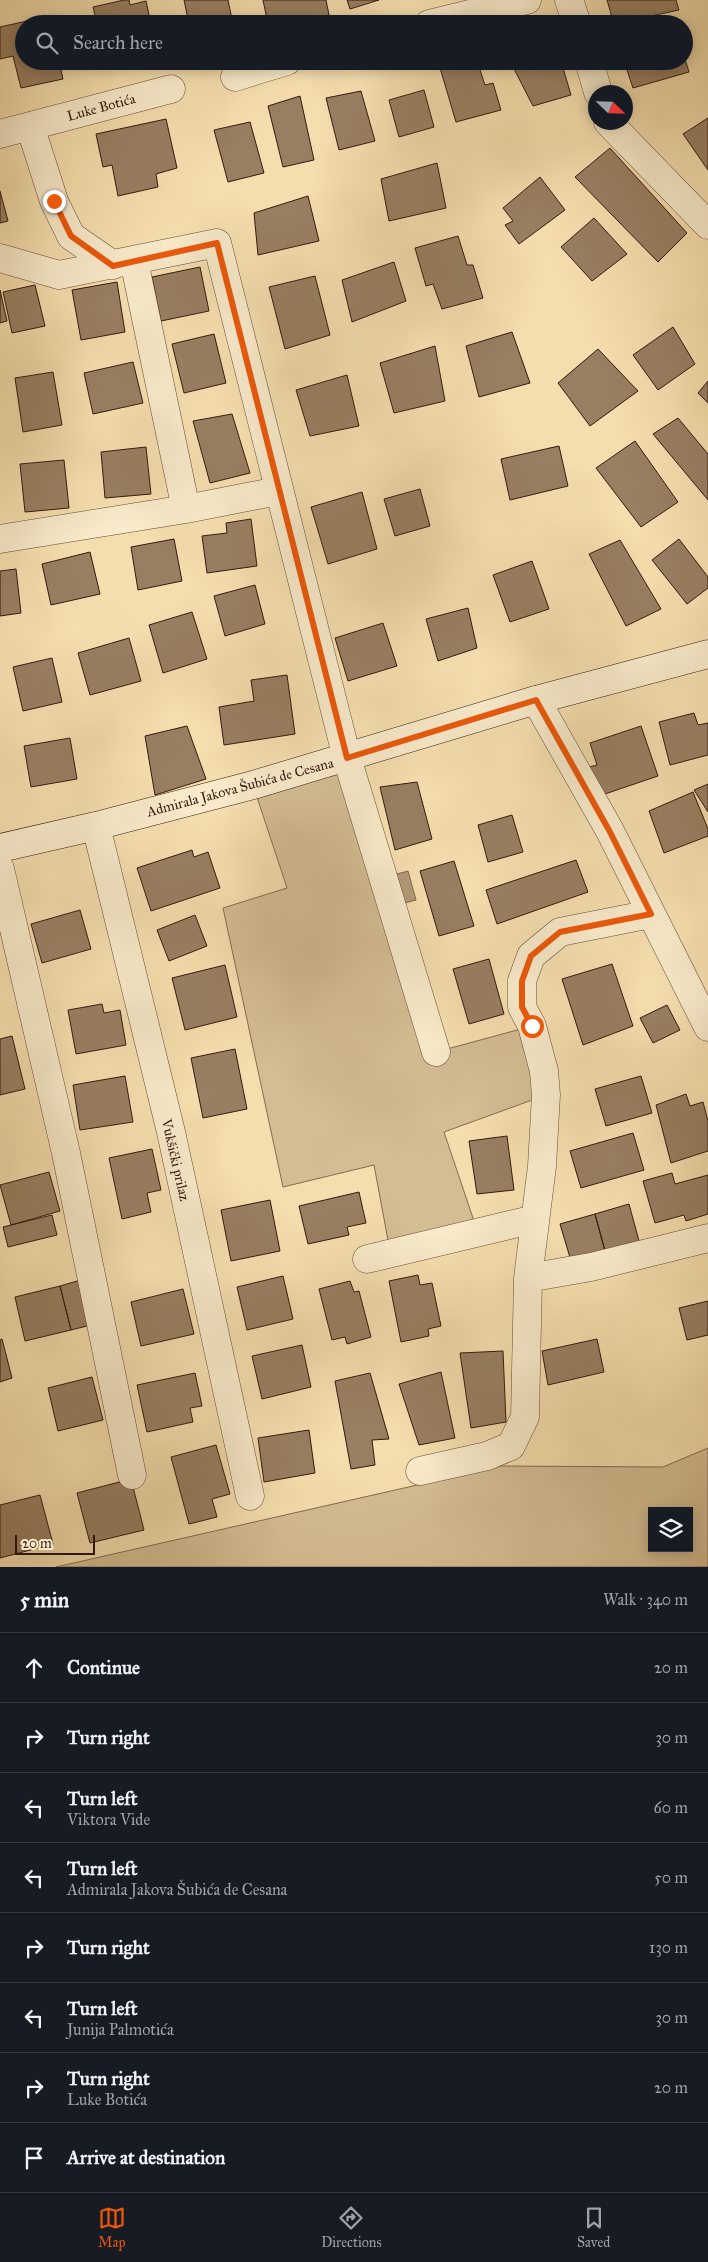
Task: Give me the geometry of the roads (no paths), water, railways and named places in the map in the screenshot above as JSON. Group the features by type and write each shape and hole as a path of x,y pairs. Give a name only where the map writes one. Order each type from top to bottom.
{"street":[{"path":"466,15 527,0"},
{"path":"569,0 574,15"},
{"path":"235,77 258,70"},
{"path":"592,70 596,85"},
{"name":"Luke Botića","path":"0,134 171,89"},
{"path":"30,126 54,201 71,236 123,264 186,509"},
{"path":"616,130 708,224"},
{"path":"0,258 59,275 123,264 217,243 278,491 347,758 436,1052"},
{"path":"0,539 186,509 278,491"},
{"name":"Admirala Jakova Šubića de Cesana","path":"0,848 96,826 347,758 536,700 708,654"},
{"path":"536,700 610,832 708,1027"},
{"name":"Vukšički prilaz","path":"96,826 170,1132 250,1496"},
{"path":"0,869 66,1153 132,1475"},
{"path":"420,1471 487,1456 510,1446 525,1417 528,1278 542,1166 546,1095 544,1071 532,1026 522,1007 522,981 531,956 560,932 651,914"},
{"path":"367,1258 535,1219"},
{"path":"528,1278 591,1267 708,1238"}]}
